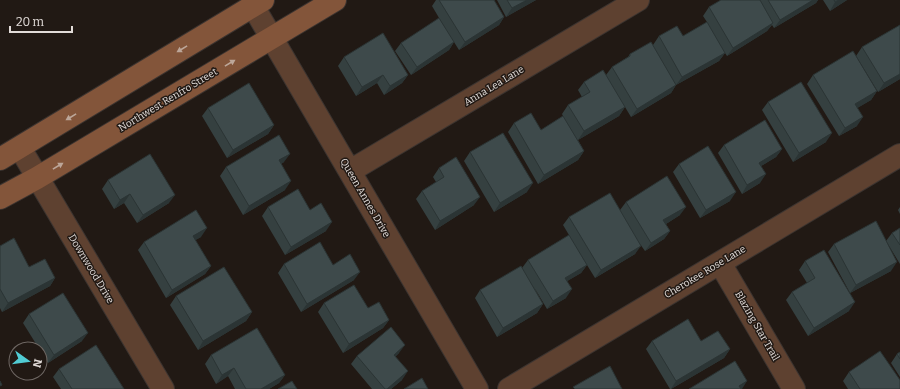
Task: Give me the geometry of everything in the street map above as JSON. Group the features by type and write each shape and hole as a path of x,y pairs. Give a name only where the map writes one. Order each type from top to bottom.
{"main road":[{"name":"Northwest Renfro Street","path":"0,198 37,178 335,0"},
{"path":"0,159 258,3"}],"street":[{"name":"Anna Lea Lane","path":"350,172 638,0"},
{"name":"Queen Annes Drive","path":"258,3 272,38 477,389"},
{"name":"Downwood Drive","path":"20,148 163,389"},
{"name":"Cherokee Rose Lane","path":"509,389 900,155"},
{"name":"Blazing Star Trail","path":"720,263 794,389"}],"building":[{"path":"439,0 494,0 504,17 465,42"},
{"path":"507,0 527,0 512,8"},
{"path":"721,0 760,0 773,23 733,48 709,7"},
{"path":"768,0 813,0 780,20"},
{"path":"439,18 454,42 417,67 401,43"},
{"path":"707,22 725,53 682,77 659,36 677,26 683,36"},
{"path":"900,25 900,74 884,83 862,47"},
{"path":"383,33 408,75 390,86 383,75 362,87 344,57"},
{"path":"651,42 676,85 637,109 612,67 630,56 630,54"},
{"path":"853,51 877,91 855,104 863,117 845,128 813,75"},
{"path":"603,70 625,107 584,131 568,105 590,92 584,82"},
{"path":"801,82 832,133 799,153 768,102"},
{"path":"249,83 274,125 233,150 208,108"},
{"path":"531,113 541,130 563,116 584,151 544,175 514,123"},
{"path":"765,120 782,149 759,163 766,174 747,185 724,145"},
{"path":"503,133 533,183 500,203 470,152"},
{"path":"279,135 290,154 279,160 291,181 249,206 226,167"},
{"path":"708,146 736,192 706,210 679,164"},
{"path":"150,154 175,195 143,215 130,194 120,200 108,180"},
{"path":"456,157 480,197 440,221 422,191 444,177 439,168"},
{"path":"667,176 686,207 663,220 670,231 651,243 626,202"},
{"path":"298,189 310,210 321,203 332,222 291,247 268,207"},
{"path":"610,193 641,246 601,270 569,217"},
{"path":"196,210 207,228 193,236 211,266 172,290 144,242"},
{"path":"876,221 897,262 856,285 834,244"},
{"path":"900,228 900,245 892,233"},
{"path":"569,235 587,265 565,278 572,289 553,301 528,260"},
{"path":"14,238 29,267 45,259 55,278 8,303 0,289 0,246"},
{"path":"320,242 333,265 350,254 360,272 307,304 284,264"},
{"path":"824,250 855,302 814,328 792,292 815,278 805,261"},
{"path":"521,266 543,304 503,328 480,290"},
{"path":"224,267 252,312 203,341 176,296"},
{"path":"354,285 368,308 379,302 389,320 349,344 324,303"},
{"path":"63,293 88,333 54,355 48,345 48,341 45,341 29,314"},
{"path":"688,319 701,341 718,331 730,349 676,381 652,341"},
{"path":"391,327 405,345 394,355 408,371 387,389 385,389 357,356"},
{"path":"257,328 285,375 261,389 246,389 234,368 222,375 211,355"},
{"path":"96,345 124,389 72,389 59,369"},
{"path":"880,351 900,380 900,389 860,389 849,372"},
{"path":"900,352 900,359 897,354"},
{"path":"735,361 747,381 739,386 741,389 689,389"},
{"path":"610,366 622,389 575,389 573,387"},
{"path":"422,378 428,389 404,389"},
{"path":"292,381 297,389 278,389"}]}
